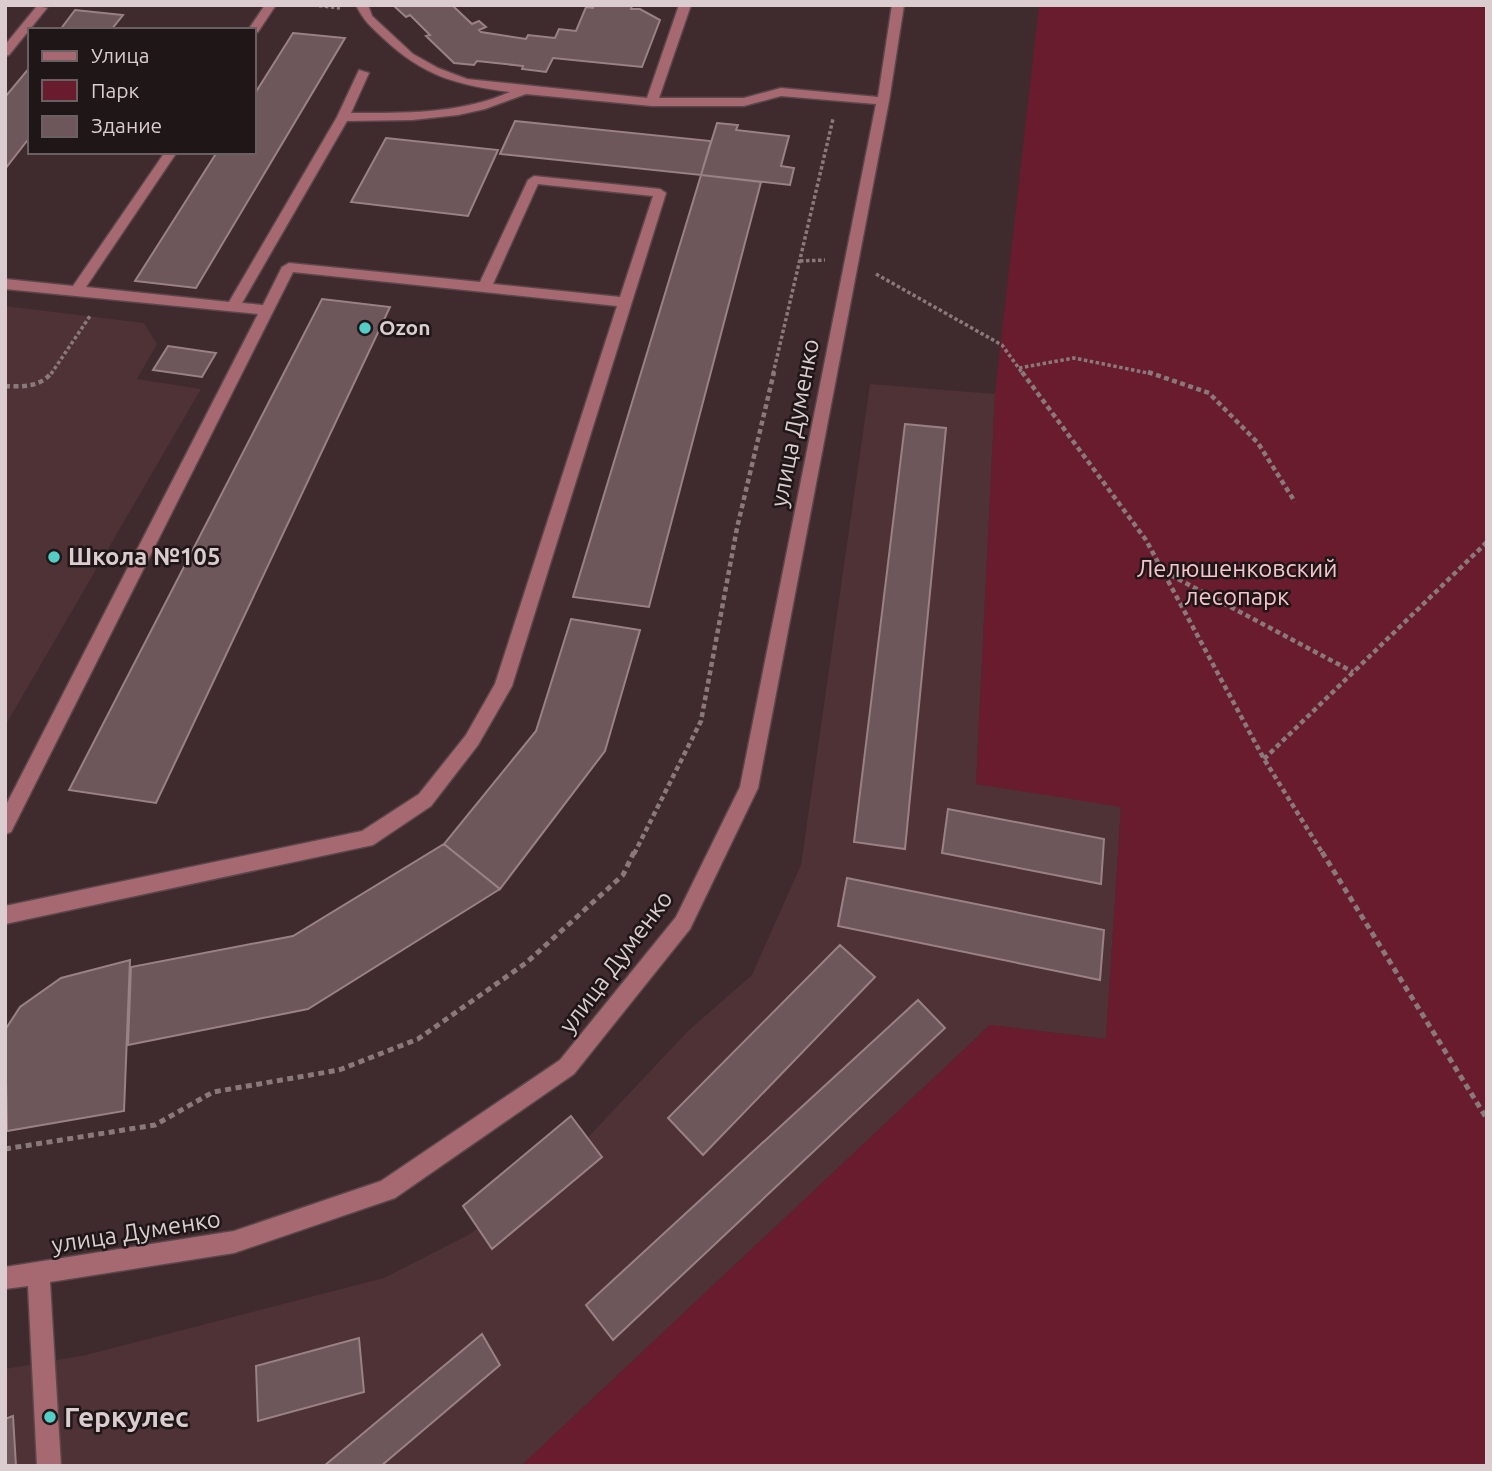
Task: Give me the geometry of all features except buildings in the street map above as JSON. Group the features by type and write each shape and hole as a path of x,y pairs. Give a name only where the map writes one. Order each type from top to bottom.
{"street":[{"path":"255,28 271,5"},
{"path":"362,5 367,17 409,56 434,71 465,82 652,102 744,102 781,92 883,100"},
{"path":"652,102 685,5"},
{"name":"улица Думенко","path":"5,1278 233,1241 387,1190 567,1067 683,923 749,788 883,100 898,5"},
{"path":"5,53 41,8"},
{"path":"233,307 343,117 363,74"},
{"path":"343,117 450,114 510,97 524,90"},
{"path":"76,292 170,154"},
{"path":"5,915 366,839 425,800 472,740 503,686 660,193 534,180 485,286"},
{"path":"5,826 289,267 626,302"},
{"path":"5,284 267,310"},
{"path":"38,1273 49,1466"}],"path":[{"path":"5,1149 155,1125 213,1092 339,1070 418,1039 526,963 623,875 701,721 737,528 838,97"},
{"path":"851,260 1002,345 1146,540 1264,759 1487,1119"},
{"path":"5,386 28,387 50,377 104,295"},
{"path":"1019,368 1074,358 1140,370 1209,393 1258,443 1295,502"},
{"path":"1264,759 1487,542"},
{"path":"1162,570 1353,672"}],"shaded area":[{"name":"Школа №105","path":"5,306 144,323 157,344 137,379 201,389 5,726"},
{"path":"870,384 995,394 976,784 1121,806 1106,1039 990,1025 521,1466 5,1466 5,1369 86,1355 384,1278 470,1234 576,1150 688,1031 752,975 801,865"}],"green space":[{"name":"Лелюшенковский лесопарк","path":"1039,5 1487,5 1487,1466 521,1466 990,1025 1106,1039 1121,807 976,784 995,394"}],"place":[{"name":"Ozon","path":"365,328"},
{"name":"Школа №105","path":"54,557"},
{"name":"Геркулес","path":"50,1417"}]}
